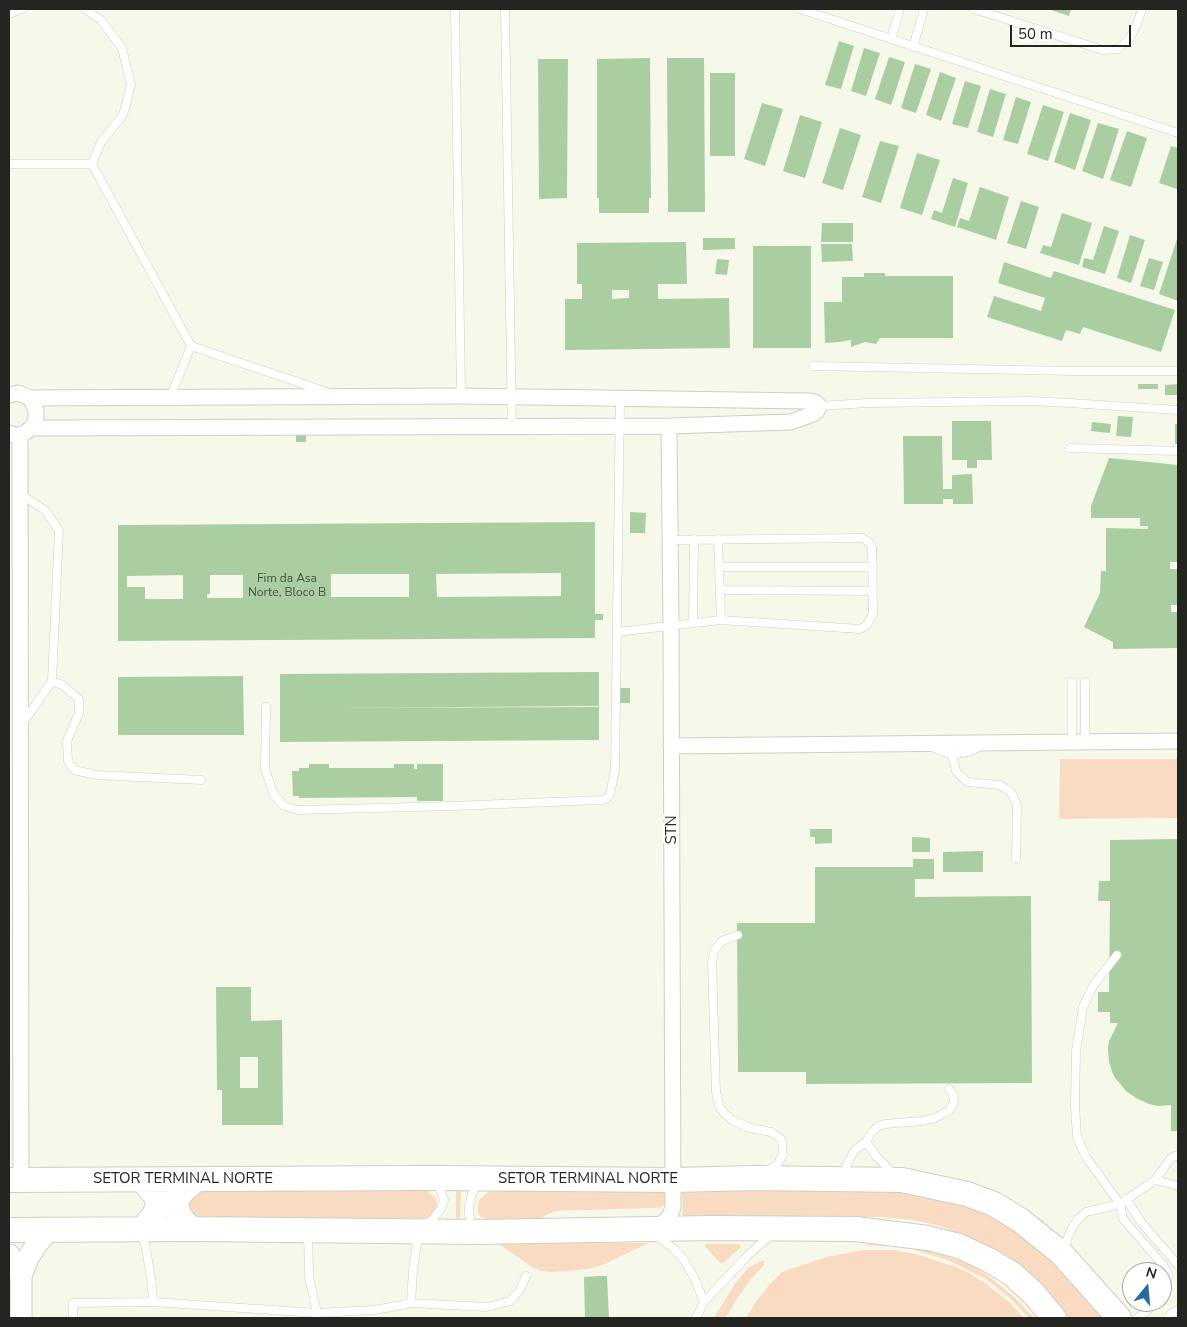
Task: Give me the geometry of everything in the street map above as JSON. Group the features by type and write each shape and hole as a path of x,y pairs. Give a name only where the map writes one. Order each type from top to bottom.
{"main road":[{"name":"SETOR TERMINAL NORTE","path":"15,1180 431,1178 674,1180 841,1178 902,1180 967,1194 994,1204 1020,1220 1061,1253 1119,1318"},
{"path":"193,1229 179,1215 176,1205 182,1190 197,1179"},
{"path":"142,1180 156,1196 158,1204 152,1218 142,1228"},
{"path":"9,1230 142,1228 478,1232 652,1228 856,1229 928,1238 959,1246 989,1260 1012,1274 1033,1293 1054,1318"},
{"path":"21,1318 21,1276 28,1258 49,1230"},
{"path":"9,1255 21,1276"}],"street":[{"path":"9,394 18,393 30,398 620,397 808,401 815,402 819,406 813,414 791,422 668,426 20,432"},
{"path":"20,432 35,423 36,410 30,398"},
{"name":"STN","path":"652,1228 669,1217 673,1208 674,1180 668,426"},
{"path":"15,1180 20,726 20,432"},
{"path":"671,746 1178,741"}],"lane":[{"path":"9,14 22,9"},
{"path":"85,9 101,20 122,48 131,85 123,115 101,142 92,164"},
{"path":"455,9 461,396"},
{"path":"504,9 512,426"},
{"path":"800,9 815,11 913,47 1178,133"},
{"path":"891,39 900,9"},
{"path":"913,47 924,9"},
{"path":"974,9 1103,50 1118,49 1130,38 1142,9"},
{"path":"9,164 92,164"},
{"path":"92,164 191,346 338,396"},
{"path":"170,398 191,346"},
{"path":"813,366 1178,371"},
{"path":"266,707 265,768 274,795 284,806 298,810 452,806 602,800 607,798 610,794 615,770 620,397"},
{"path":"819,406 868,403 1030,401 1178,410"},
{"path":"1070,448 1178,451"},
{"path":"20,494 45,510 59,530 52,682 20,726"},
{"path":"617,632 720,620 860,628 866,626 873,614 872,547 869,542 862,538 670,540"},
{"path":"693,623 694,539"},
{"path":"718,539 720,620"},
{"path":"720,567 872,567"},
{"path":"720,590 873,591"},
{"path":"52,682 62,685 79,699 79,713 67,741 68,761 74,770 96,775 201,780"},
{"path":"1072,682 1078,742"},
{"path":"1078,742 1086,682"},
{"path":"923,743 952,755 972,751 984,743"},
{"path":"952,755 956,771 967,782 1000,785 1011,792 1017,805 1016,859"},
{"path":"738,935 722,941 714,951 712,962 715,1082 720,1108 725,1114 750,1128 771,1132 778,1136 782,1142 783,1154 777,1165 755,1178"},
{"path":"1117,955 1093,986 1083,1007 1076,1051 1075,1106 1077,1137 1086,1157 1178,1264"},
{"path":"841,1178 855,1150 866,1142 877,1127 884,1124 922,1121 934,1118 950,1110 954,1102 953,1094 949,1089"},
{"path":"866,1142 876,1156 902,1180"},
{"path":"1061,1253 1072,1228 1086,1212 1123,1202 1155,1180 1171,1158 1178,1155"},
{"path":"411,1303 418,1231 436,1215 444,1200 437,1184 431,1178"},
{"path":"478,1232 472,1222 469,1207 475,1186 481,1178"},
{"path":"1155,1180 1178,1186"},
{"path":"1123,1202 1124,1219 1160,1262"},
{"path":"142,1228 151,1276 153,1302"},
{"path":"652,1228 683,1259 695,1279 704,1302"},
{"path":"696,1318 704,1302 748,1255 778,1229"},
{"path":"308,1230 309,1277 318,1316"},
{"path":"73,1318 73,1303 153,1302 318,1316 375,1310 411,1303 487,1306 510,1301 520,1290 526,1276"},
{"path":"1168,1318 1178,1310"}],"shaded area":[{"path":"1060,759 1178,759 1178,818 1059,819"},
{"path":"667,1189 667,1199 661,1207 554,1211 541,1218 488,1219 483,1218 478,1212 480,1199 492,1190"},
{"path":"682,1189 897,1190 956,1202 982,1212 1017,1231 1046,1254 1105,1318 1068,1318 1058,1306 992,1249 940,1226 913,1220 883,1217 683,1216"},
{"path":"426,1190 436,1199 437,1210 431,1218 195,1219 190,1217 187,1202 201,1191"},
{"path":"456,1190 461,1190 460,1219 456,1218"},
{"path":"497,1243 649,1243 589,1269 553,1272 540,1271"},
{"path":"875,1243 921,1248 965,1262 1001,1286 1034,1318 1029,1318 1010,1298 986,1279 950,1261 912,1249 865,1245"},
{"path":"706,1244 740,1244 741,1247 724,1262 720,1263 705,1246"},
{"path":"863,1250 894,1250 915,1254 956,1267 985,1283 1009,1302 1024,1318 746,1318 758,1299 782,1272 827,1257"},
{"path":"764,1260 764,1265 736,1300 726,1318 714,1318 736,1282 748,1268"}],"building":[{"path":"1048,9 1071,9 1069,16"},
{"path":"839,41 854,46 841,89 825,85"},
{"path":"864,48 880,53 866,96 851,91"},
{"path":"889,57 905,62 891,105 875,99"},
{"path":"650,58 651,198 649,198 649,213 599,213 599,198 597,198 597,59"},
{"path":"667,58 704,58 705,212 668,212"},
{"path":"538,59 568,59 567,198 539,199"},
{"path":"915,64 931,69 916,113 901,108"},
{"path":"940,72 956,78 941,121 926,115"},
{"path":"710,73 735,73 735,156 710,156"},
{"path":"965,81 981,86 968,128 952,124"},
{"path":"990,89 1006,94 993,137 977,132"},
{"path":"1016,97 1031,102 1018,144 1003,140"},
{"path":"762,103 783,109 765,166 744,159"},
{"path":"1043,105 1064,112 1048,161 1027,154"},
{"path":"1070,113 1091,120 1075,170 1054,162"},
{"path":"800,115 822,122 805,178 783,171"},
{"path":"1098,123 1119,129 1103,179 1082,171"},
{"path":"840,128 861,135 843,190 822,183"},
{"path":"1127,131 1147,138 1131,187 1110,180"},
{"path":"880,141 899,146 881,203 862,197"},
{"path":"1171,146 1178,148 1177,189 1159,183"},
{"path":"917,153 940,160 922,215 900,208"},
{"path":"953,178 968,183 955,227 931,219 934,210 942,213"},
{"path":"980,187 1009,197 996,240 957,227 960,218 969,221"},
{"path":"1021,201 1039,207 1026,249 1007,243"},
{"path":"1062,213 1092,223 1079,265 1040,253 1043,245 1051,247"},
{"path":"822,223 853,223 853,242 821,242"},
{"path":"1104,226 1119,231 1105,274 1082,267 1084,258 1093,260"},
{"path":"1130,235 1145,240 1131,283 1117,278"},
{"path":"1178,236 1178,301 1159,294"},
{"path":"703,238 735,238 735,249 703,250"},
{"path":"686,242 687,284 658,284 658,299 729,298 730,348 565,350 565,299 582,299 582,284 577,284 577,243","holes":["612,290 629,290 629,298 612,299"]},
{"path":"821,244 852,244 853,261 822,262"},
{"path":"753,246 811,246 811,348 753,348"},
{"path":"1149,258 1163,262 1154,290 1140,286"},
{"path":"717,259 729,260 727,275 715,274"},
{"path":"1004,262 1051,278 1054,271 1175,310 1161,352 1083,327 1080,334 1066,330 1062,341 987,317 994,296 1041,311 1045,298 998,283"},
{"path":"864,273 885,273 885,276 953,276 953,338 880,338 876,344 865,342 851,347 851,340 825,343 824,302 842,302 842,277 864,277"},
{"path":"1138,384 1158,384 1158,389 1138,389"},
{"path":"1178,384 1178,395 1165,395 1165,385"},
{"path":"1118,416 1133,417 1131,437 1116,436"},
{"path":"952,421 991,421 992,460 977,460 977,468 967,468 967,460 952,460"},
{"path":"1092,422 1111,424 1110,433 1091,431"},
{"path":"1175,424 1178,424 1178,444 1175,444"},
{"path":"296,435 306,435 306,442 296,442"},
{"path":"903,436 942,436 943,489 952,489 952,475 972,474 973,504 953,504 953,499 943,499 943,504 904,504"},
{"path":"1109,458 1178,465 1178,562 1170,562 1170,569 1178,569 1178,605 1171,605 1171,612 1178,612 1178,648 1113,649 1113,642 1084,627 1100,593 1101,571 1106,571 1106,528 1148,529 1148,526 1140,526 1140,518 1091,518 1091,506"},
{"path":"630,512 646,513 645,533 630,533"},
{"path":"595,522 595,614 603,614 603,620 595,620 595,638 118,641 118,525","holes":["561,573 561,596 437,597 436,574","331,574 409,574 409,597 331,597","183,575 183,599 145,599 145,587 127,587 127,576","210,575 243,575 243,598 207,598 207,594 210,594"]},
{"path":"599,672 599,706 329,708 599,707 599,740 280,742 280,674"},
{"path":"243,676 244,735 118,735 118,677"},
{"path":"620,688 630,688 630,703 620,703"},
{"path":"309,764 329,764 329,768 394,768 394,764 414,764 414,769 417,769 417,764 443,764 443,801 417,801 417,797 299,798 299,796 293,796 292,771 299,771 299,768 309,768"},
{"path":"810,829 832,829 832,843 815,844 815,837 810,837"},
{"path":"912,837 930,838 930,852 912,852"},
{"path":"1178,839 1178,1131 1171,1131 1171,1105 1158,1106 1138,1099 1127,1092 1112,1072 1108,1049 1109,1041 1118,1023 1110,1023 1110,1012 1098,1012 1098,992 1109,992 1110,901 1098,901 1099,881 1110,881 1110,840"},
{"path":"983,851 983,872 943,872 943,852"},
{"path":"913,859 934,859 934,879 915,879 915,897 1031,896 1032,1083 806,1084 806,1072 738,1072 737,923 815,923 815,867 913,867"},
{"path":"216,987 251,987 251,1021 282,1020 283,1125 222,1125 222,1090 217,1090","holes":["240,1057 258,1057 258,1088 240,1088"]},
{"path":"607,1276 609,1318 585,1318 584,1277"}]}
